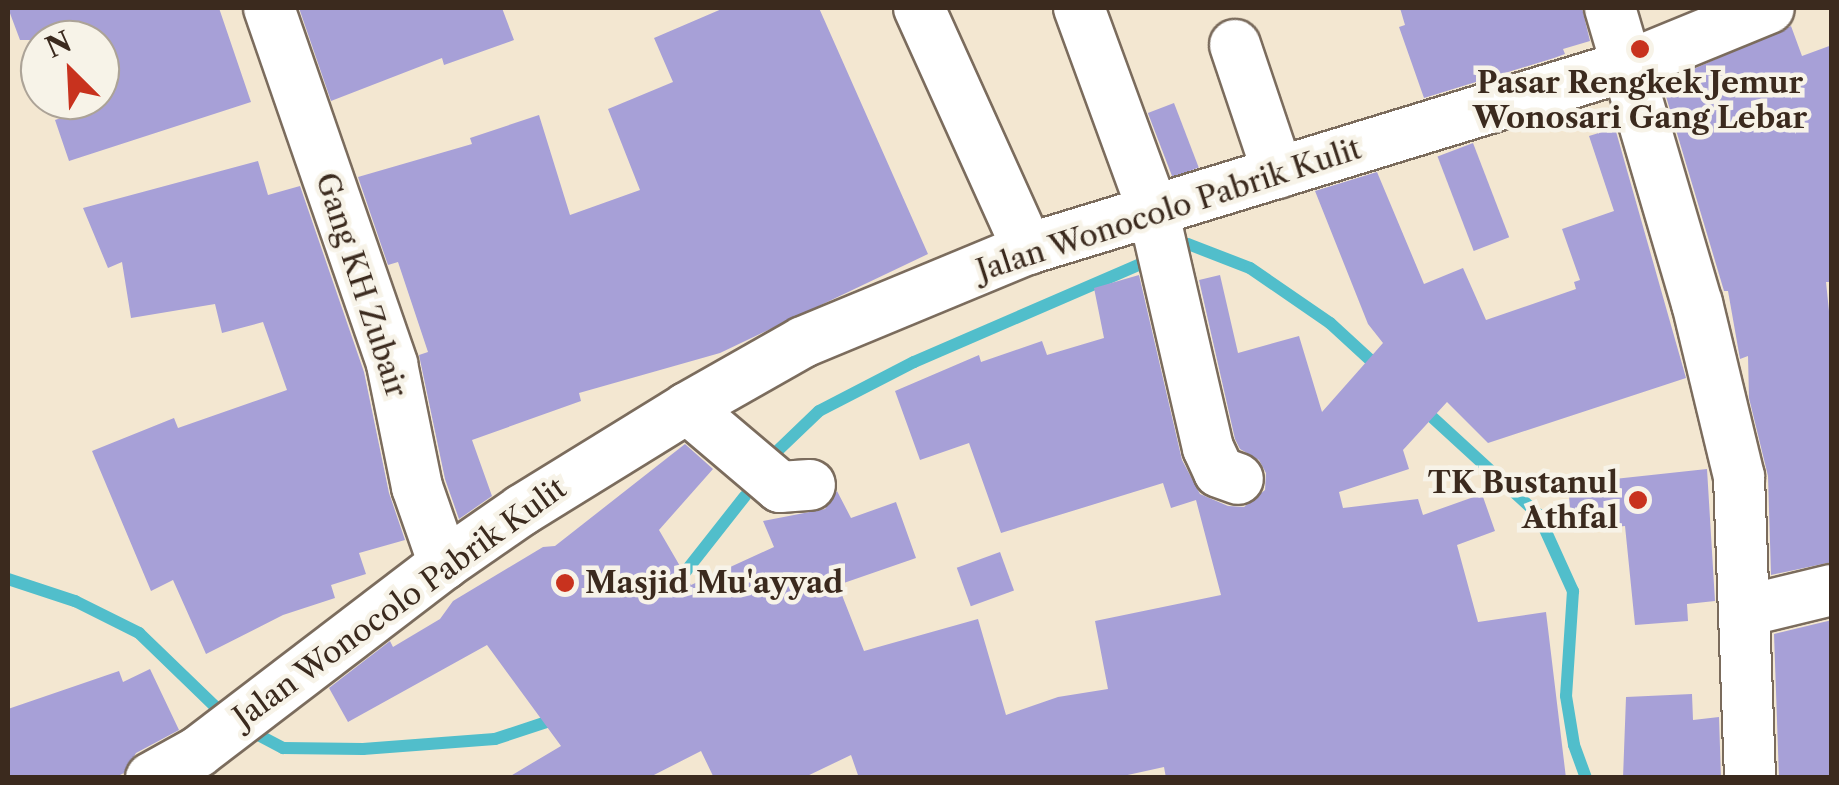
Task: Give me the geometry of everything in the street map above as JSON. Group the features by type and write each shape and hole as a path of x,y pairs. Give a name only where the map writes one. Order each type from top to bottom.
{"street":[{"name":"Gang KH Zubair","path":"269,8 392,364 417,487 444,564"},
{"path":"919,8 1028,250"},
{"path":"1080,8 1159,243 1208,448 1219,472 1238,479"},
{"path":"1610,8 1630,65 1697,302 1739,477 1750,778"},
{"name":"Jalan Wonocolo Pabrik Kulit","path":"151,778 215,749 444,564 687,408 803,342 1028,250 1159,243 1278,172 1630,65 1769,8"},
{"path":"1236,45 1278,172"},
{"path":"687,408 780,487 810,486"},
{"path":"1745,611 1832,590"}],"building":[{"path":"8,8 219,8 251,102 69,161 55,120 120,120 120,20 20,20 20,40"},
{"path":"299,8 502,8 514,40 444,65 442,58 331,101"},
{"path":"724,8 819,8 928,254 720,353 579,393 581,401 472,440 492,496 459,519 445,479 419,355 428,352 398,262 388,265 358,177 472,144 470,138 539,115 570,215 640,190 608,109 673,82 654,38"},
{"path":"1400,8 1582,8 1590,41 1563,49 1565,54 1554,58 1424,98 1399,27 1405,25"},
{"path":"1791,26 1802,56 1832,45 1832,282 1826,282 1832,340 1832,562 1771,575 1768,476 1749,398 1748,356 1740,359 1728,291 1724,291 1662,83"},
{"path":"1174,103 1199,167 1173,177 1148,113"},
{"path":"1615,128 1686,378 1488,443 1447,402 1403,450 1409,469 1339,492 1343,508 1418,499 1423,515 1482,494 1495,531 1457,545 1478,622 1546,612 1566,778 1166,778 1164,767 1114,778 859,778 851,755 803,778 714,778 701,751 648,778 507,778 561,746 487,645 348,722 329,688 390,641 393,647 440,619 453,601 543,547 555,546 685,444 713,469 659,530 691,585 774,547 763,521 825,509 837,491 851,518 896,502 916,558 838,585 864,651 978,619 1006,715 1058,697 1108,689 1095,621 1221,595 1196,500 1171,508 1163,483 1001,533 969,443 920,460 895,391 979,355 981,362 1042,341 1047,355 1104,338 1094,288 1139,275 1182,460 1200,494 1228,506 1244,507 1265,490 1266,473 1259,460 1240,449 1235,439 1199,280 1220,275 1238,353 1299,336 1322,412 1383,343 1368,324 1315,191 1377,172 1424,284 1463,268 1486,320 1576,289 1574,282 1580,280 1562,229 1614,211 1589,136"},
{"path":"1473,143 1509,237 1474,251 1438,157"},
{"path":"258,161 268,195 300,186 364,372 389,493 405,540 359,553 366,574 331,585 335,598 283,615 206,654 173,580 151,591 92,451 174,418 178,428 287,390 263,322 222,333 215,304 131,318 122,262 108,268 83,208"},
{"path":"1707,469 1715,601 1687,604 1688,621 1635,625 1625,526 1572,531 1568,484"},
{"path":"1000,552 1014,591 971,606 957,568"},
{"path":"1832,620 1832,778 1779,778 1774,634"},
{"path":"150,669 179,730 136,753 124,773 114,778 8,778 8,709 119,671 123,682"},
{"path":"1692,694 1693,720 1719,717 1721,778 1623,778 1626,697"}],"waterway":[{"path":"1171,251 1188,244 1250,268 1330,323 1380,369"},
{"path":"771,457 819,411 914,362 1152,259"},
{"path":"1420,406 1538,514 1573,591 1566,696 1574,745 1586,778"},
{"path":"675,585 745,496"},
{"path":"8,579 75,601 139,633 225,716"},
{"path":"247,729 283,748 363,749 495,739 559,718"}],"place":[{"name":"Pasar Rengkek Jemur Wonosari Gang Lebar","path":"1640,49"},
{"name":"TK Bustanul Athfal","path":"1638,500"},
{"name":"Masjid Mu'ayyad","path":"565,583"}]}
